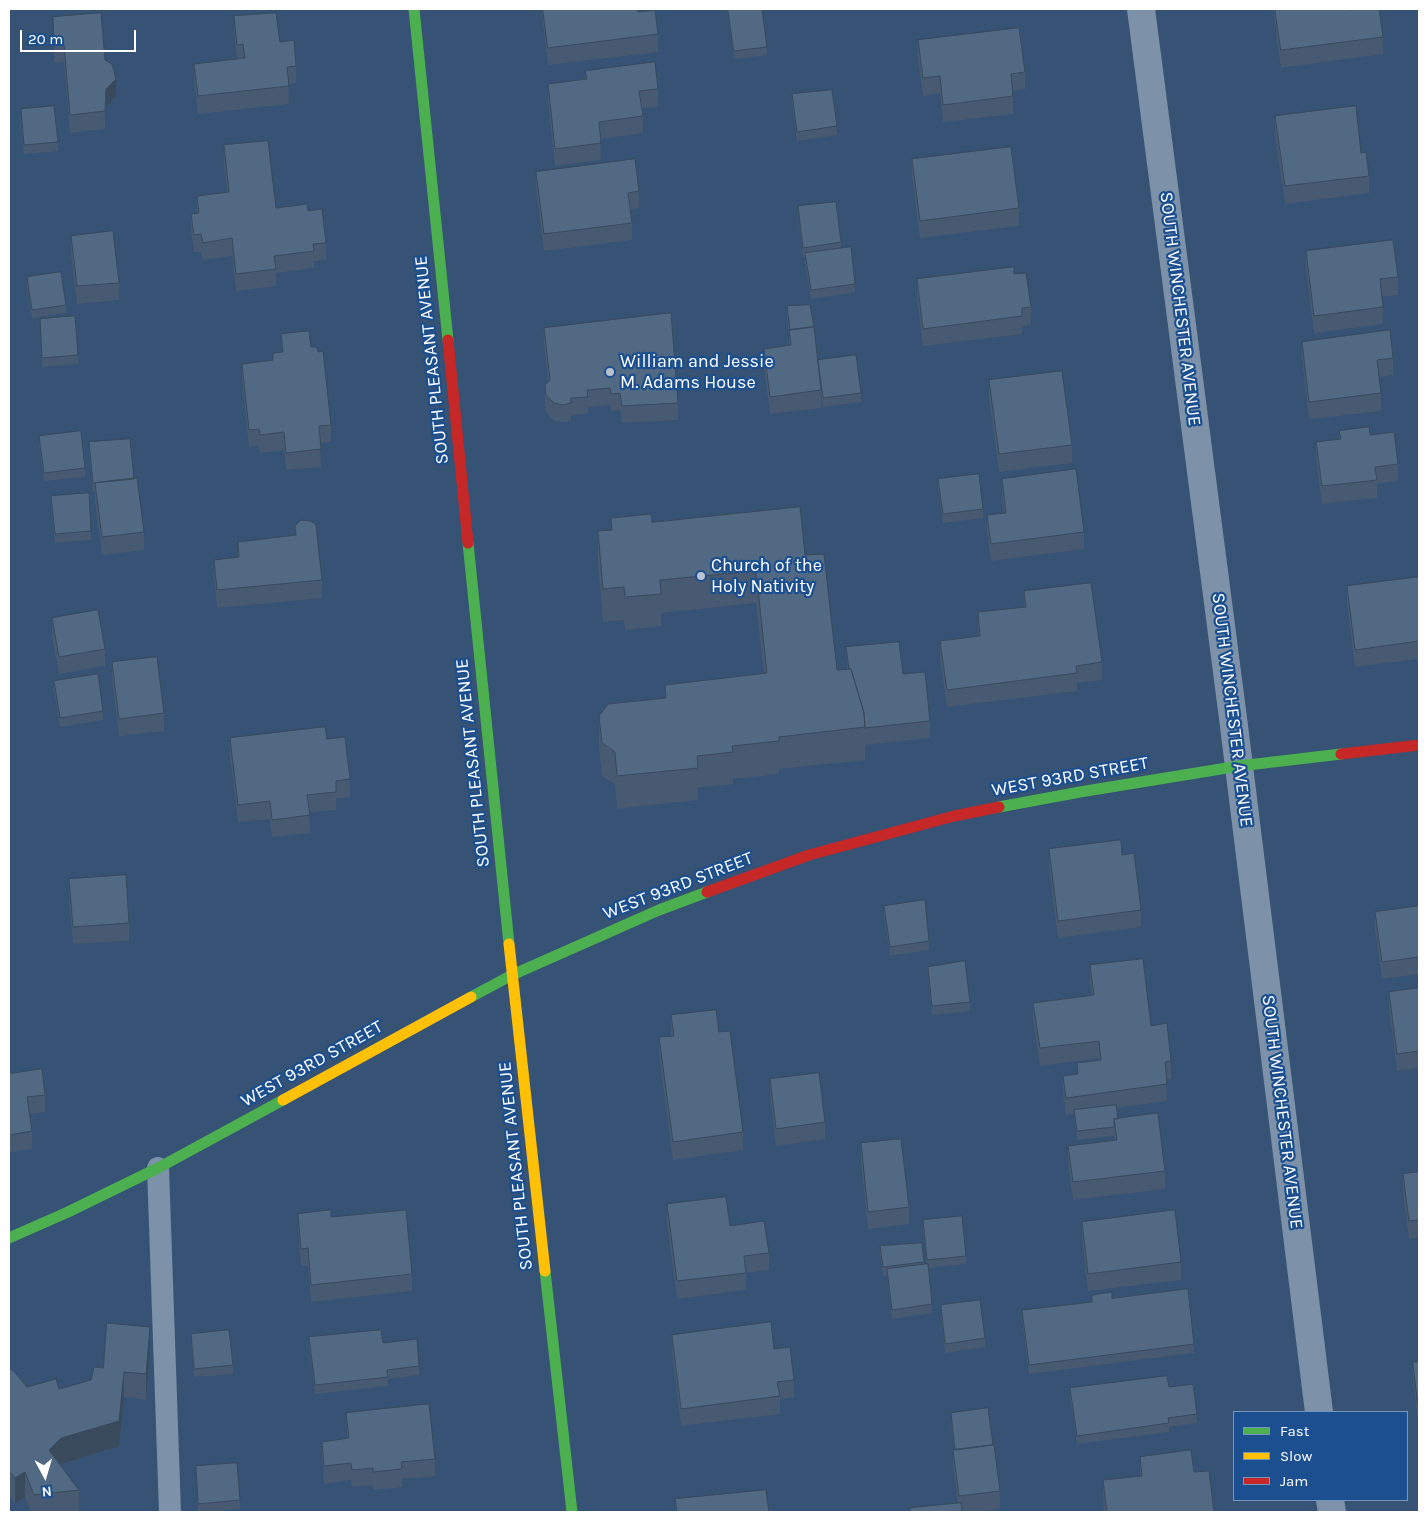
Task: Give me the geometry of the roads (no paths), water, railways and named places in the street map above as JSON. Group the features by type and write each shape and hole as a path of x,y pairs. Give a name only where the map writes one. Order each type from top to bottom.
{"street":[{"name":"SOUTH PLEASANT AVENUE","path":"414,9 512,975 572,1512"},
{"name":"SOUTH WINCHESTER AVENUE","path":"1141,9 1239,766 1319,1411"},
{"name":"WEST 93RD STREET","path":"9,1238 68,1212 158,1168 512,975 658,910 809,855 954,816 1080,792 1239,766 1419,745"}],"lane":[{"path":"158,1168 170,1512"}],"place":[{"name":"William and Jessie M. Adams House","path":"610,372"},
{"name":"Church of the Holy Nativity","path":"701,576"}]}
